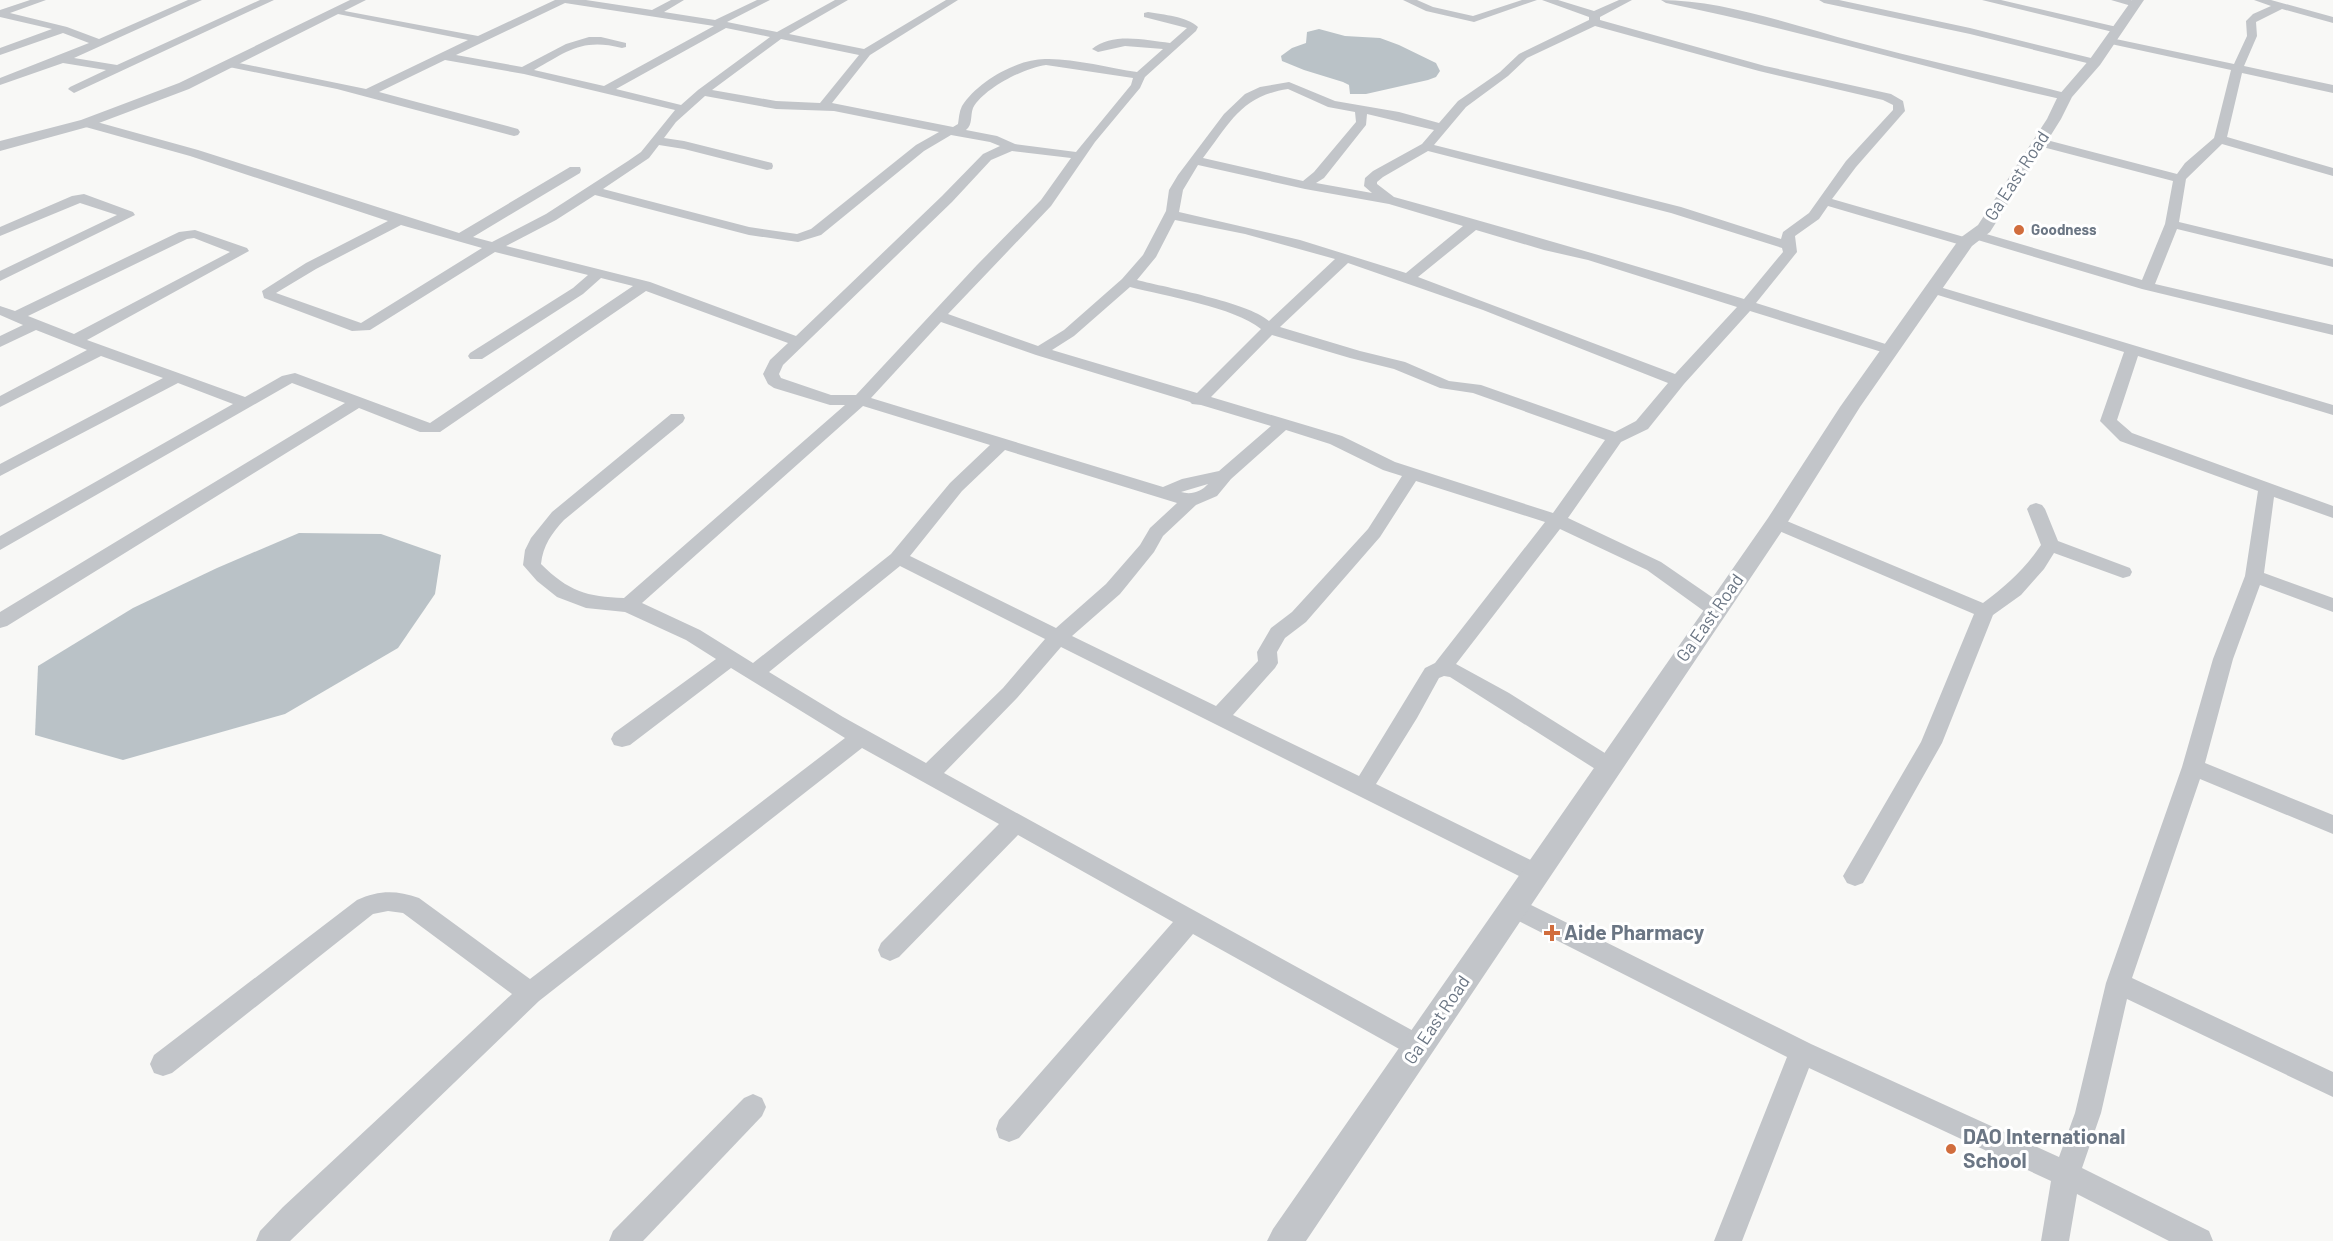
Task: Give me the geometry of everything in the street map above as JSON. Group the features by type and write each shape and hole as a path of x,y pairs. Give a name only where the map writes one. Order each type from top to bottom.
{"street":[{"path":"0,14 41,0"},
{"path":"164,0 183,6"},
{"path":"0,82 62,59 197,0"},
{"path":"74,89 269,0"},
{"path":"3,143 86,123 184,86 360,0"},
{"path":"367,93 564,0 720,24 866,53"},
{"path":"652,14 679,0"},
{"path":"606,90 765,0"},
{"path":"400,220 310,266 269,291 269,295 360,328 467,262 497,248 645,156 672,119 702,92 778,36 843,0"},
{"path":"824,106 866,53 953,0"},
{"path":"1408,0 1430,9 1474,19 1532,0"},
{"path":"1127,282 1225,307 1258,320 1270,329 1356,356 1399,365 1446,385 1475,388 1615,438 1628,434 1642,425 1790,252 1788,235 1814,216 1851,164 1899,111 1899,104 1887,97 1763,69 1594,18 1547,0"},
{"path":"1391,200 1374,190 1370,181 1378,174 1426,147 1462,104 1504,74 1523,56 1627,0"},
{"path":"1666,0 1697,3 1957,72 2065,96"},
{"path":"1824,0 1970,31 2095,62"},
{"path":"1987,0 2236,69 2333,89"},
{"path":"2259,0 2333,20"},
{"name":"Ga East Road","path":"1285,1241 1715,609 1776,523 1890,350 1971,238 1984,228 2054,119 2065,96 2114,36 2130,1"},
{"path":"2147,286 2172,224 2180,179 2220,139 2236,69 2252,36 2251,21 2281,6"},
{"path":"338,11 478,39"},
{"path":"0,14 63,29 97,42"},
{"path":"628,605 860,400 982,268 1046,203 1091,139 1136,86 1140,76 1192,27 1186,23 1148,15"},
{"path":"0,52 63,29"},
{"path":"524,71 580,44 598,40 622,45"},
{"path":"1098,49 1110,43 1123,41 1173,47"},
{"path":"444,56 524,71 684,109"},
{"path":"62,59 118,69"},
{"path":"592,190 749,231 798,238 816,232 920,148 964,126 966,111 986,89 1034,63 1046,62 1140,76"},
{"path":"229,64 275,71 514,132"},
{"path":"1041,352 1049,344 1069,333 1127,282 1149,257 1171,215 1176,190 1195,160 1244,100 1264,89 1289,85 1332,104 1400,116 1442,128"},
{"path":"702,92 776,105 824,106 993,139 1012,147 1081,156"},
{"path":"1305,185 1319,175 1362,122 1361,110"},
{"path":"86,123 194,153 400,220 497,248 645,285 798,342"},
{"path":"2220,139 2333,172"},
{"path":"655,141 684,145 767,166"},
{"path":"2039,142 2180,179"},
{"path":"1012,147 997,151 987,157 776,363 771,374 774,381 815,397 860,400 1190,501"},
{"path":"1426,147 1676,210 1789,246"},
{"path":"1195,160 1305,185 1391,200 1548,247 1591,256 1806,326 1890,350"},
{"path":"462,237 575,170"},
{"path":"1319,175 1341,192"},
{"path":"0,232 84,198 128,214 0,277"},
{"path":"1824,201 2147,286 2333,330"},
{"path":"1171,215 1208,220 1346,256 1409,277 1678,381"},
{"path":"2172,224 2333,263"},
{"path":"1409,277 1473,225"},
{"path":"15,316 184,235 195,234 242,251 75,340"},
{"path":"1198,401 1304,294 1346,256"},
{"path":"476,356 578,291 599,273"},
{"path":"0,544 282,381 295,378 426,428 434,428 645,285"},
{"path":"1933,289 2333,410"},
{"path":"0,310 100,350 247,403"},
{"path":"939,316 1041,352 1198,401 1336,440 1389,466 1557,520 1654,566 1715,609"},
{"path":"0,342 36,324"},
{"path":"0,402 100,350"},
{"path":"2132,350 2108,421 2115,429 2126,437 2333,512"},
{"path":"0,471 176,378"},
{"path":"0,621 358,402"},
{"path":"677,418 558,516 534,546 532,565 561,593 593,604 628,605 693,635 861,737 1191,918 1419,1047"},
{"path":"929,774 1010,693 1059,637 1113,589 1147,548 1156,532 1190,501 1210,492 1225,475 1282,425"},
{"path":"1363,787 1410,713 1432,673 1442,668 1557,520 1615,438"},
{"path":"755,672 898,558 956,487 1001,444"},
{"path":"1219,717 1268,663 1267,652 1278,633 1299,617 1374,532 1412,474"},
{"path":"1164,493 1188,483 1225,475"},
{"path":"2055,1241 2066,1174 2088,1113 2118,983 2193,768 2223,659 2254,576 2267,487"},
{"path":"2036,509 2050,544 2123,572"},
{"path":"1776,523 1985,611"},
{"path":"1855,876 1931,743 1985,611 2014,590 2037,566 2050,544"},
{"path":"898,558 1535,873"},
{"path":"2254,576 2333,605"},
{"path":"622,740 731,658"},
{"path":"1442,668 1456,671 1502,698 1608,766"},
{"path":"270,1241 530,993 861,737"},
{"path":"2193,768 2333,825"},
{"path":"890,951 1016,822"},
{"path":"163,1064 365,907 378,901 394,900 411,905 530,993"},
{"path":"1513,907 1802,1052 2066,1174 2199,1241"},
{"path":"1009,1129 1191,918"},
{"path":"2118,983 2333,1085"},
{"path":"1728,1241 1802,1052"},
{"path":"623,1241 753,1107"}],"shaded area":[{"path":"1319,29 1345,36 1380,38 1436,63 1440,71 1436,77 1428,80 1366,94 1350,94 1349,85 1343,82 1282,61 1281,56 1292,48 1306,43 1307,32"},
{"path":"299,533 381,534 441,555 435,594 398,648 285,714 123,760 35,735 38,666 133,608 217,568"}],"place":[{"name":"Goodness","path":"2019,230"},
{"name":"Aide Pharmacy","path":"1552,933"},
{"name":"DAO International School","path":"1951,1149"}]}
